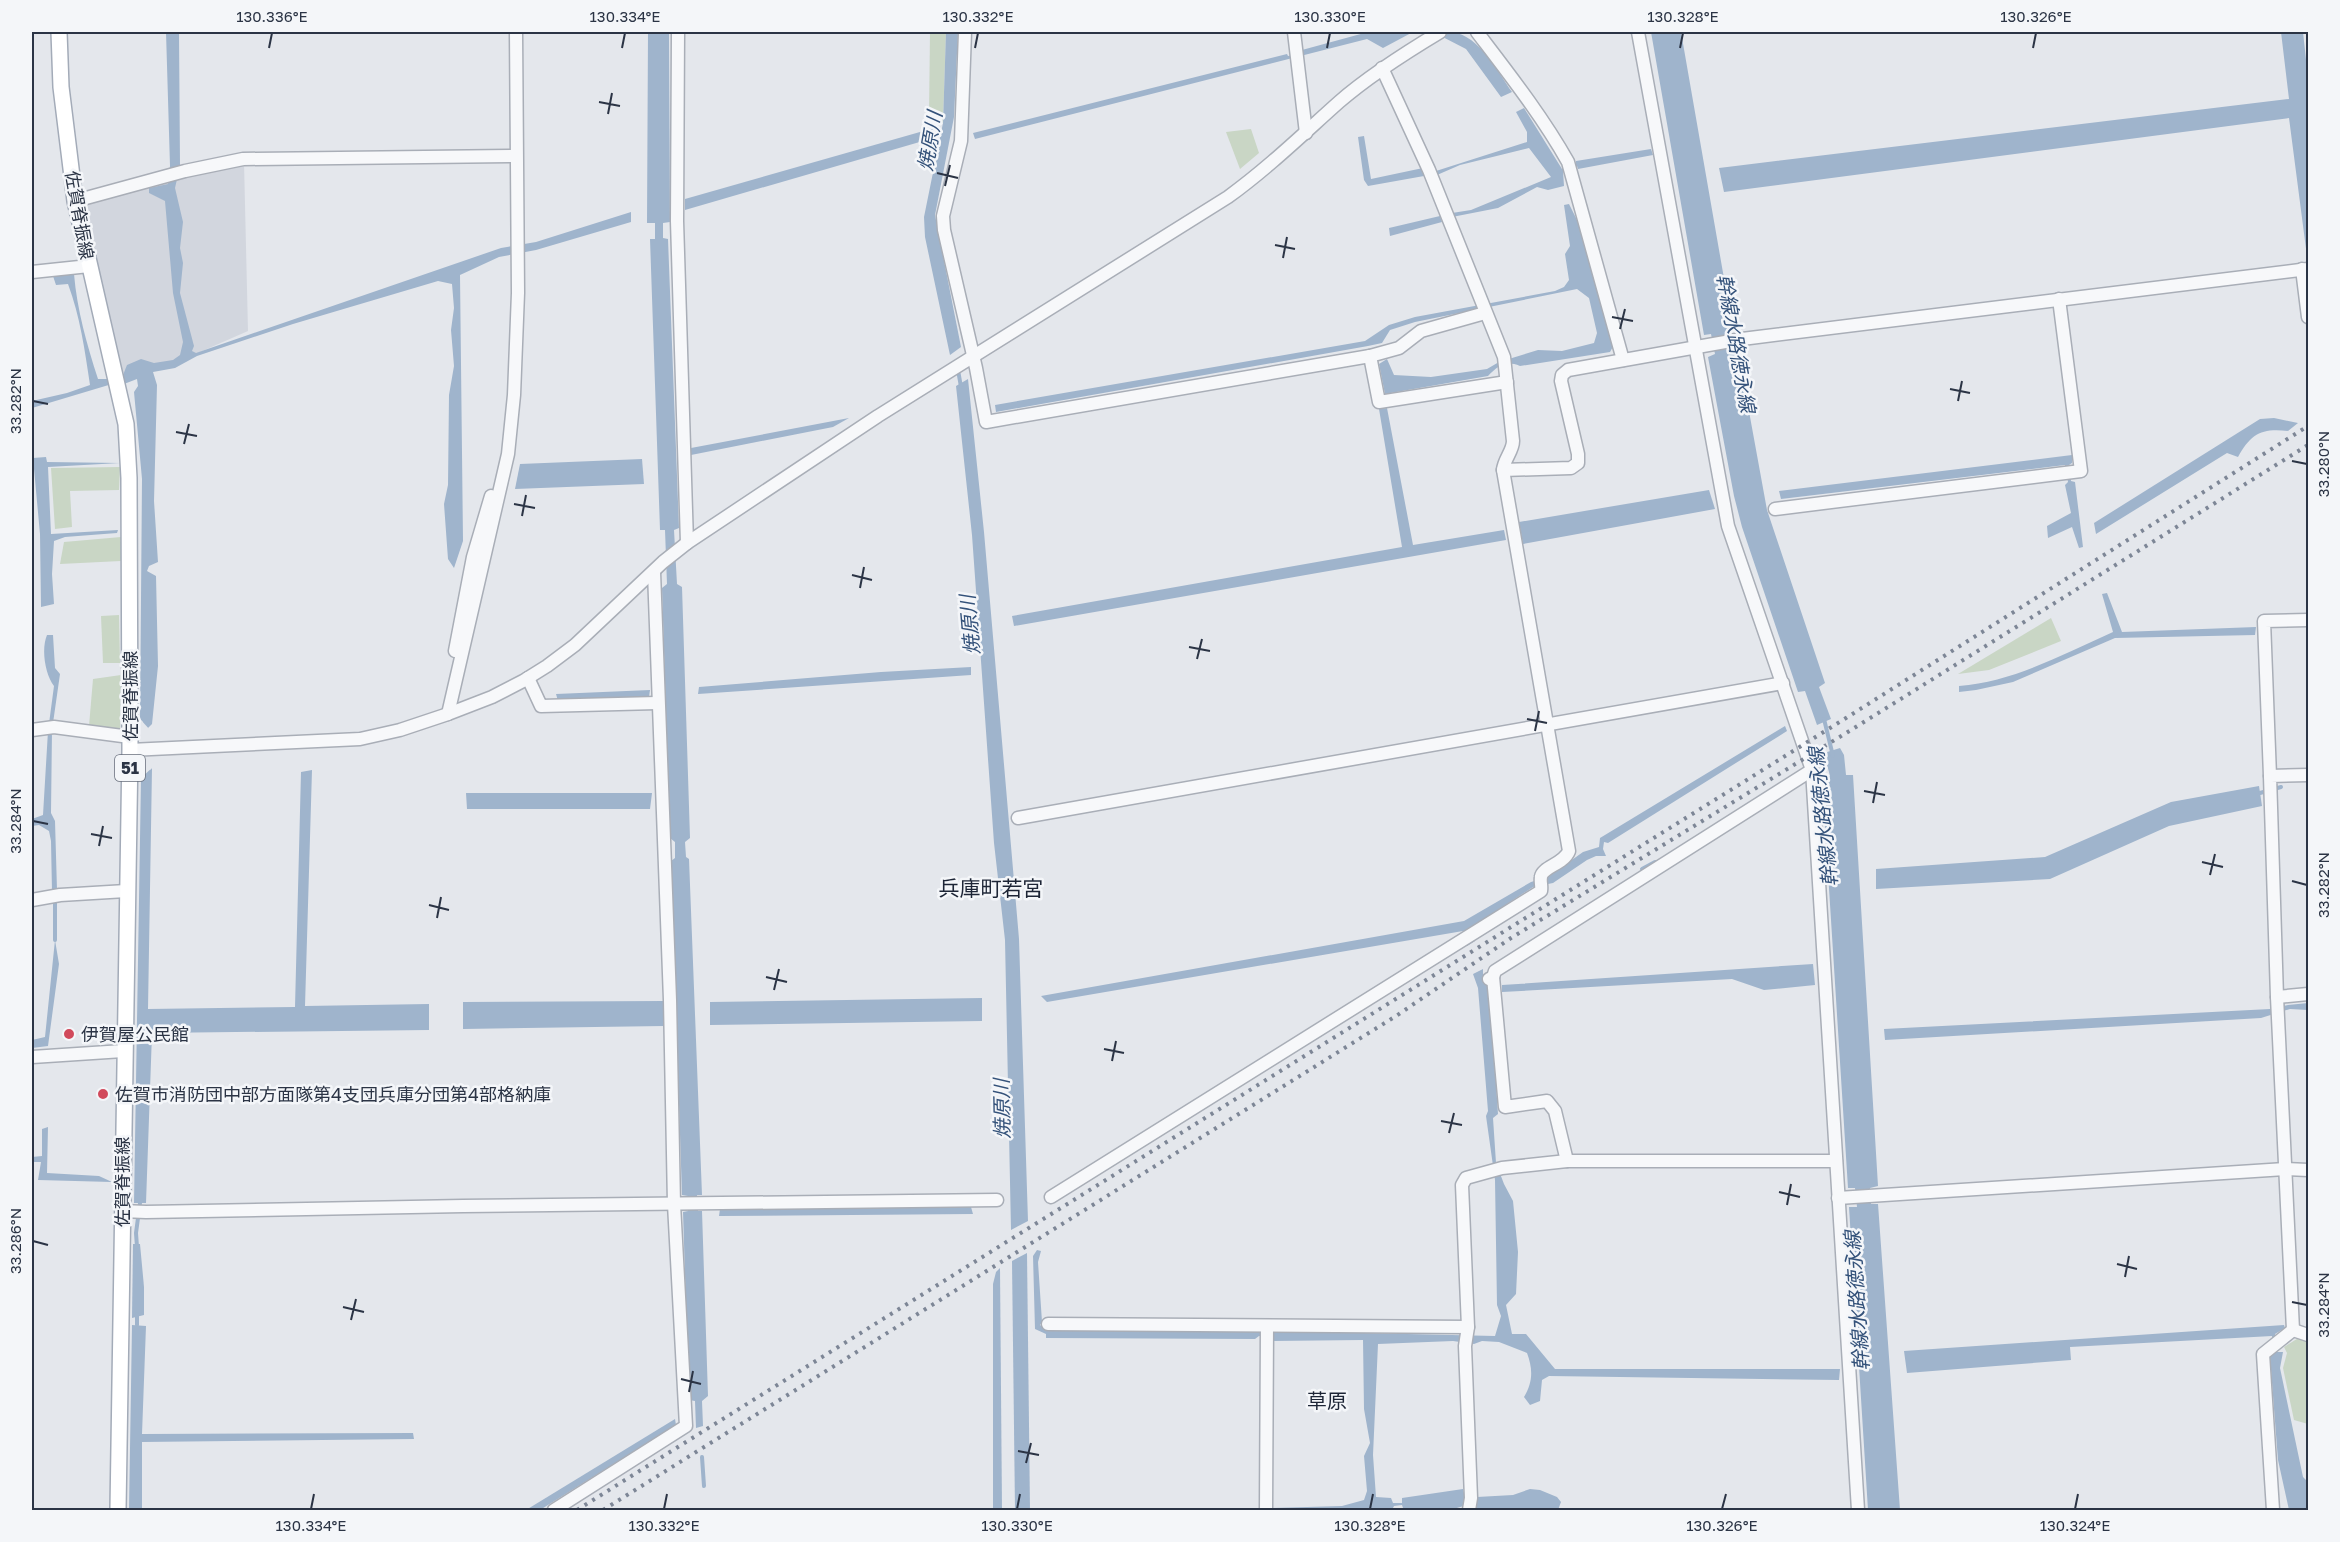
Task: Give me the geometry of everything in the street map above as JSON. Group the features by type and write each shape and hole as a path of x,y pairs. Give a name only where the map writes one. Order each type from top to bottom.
{"main road":[{"name":"佐賀脊振線","path":"59,32 61,87 75,201 88,266 126,424 130,490 133,746 126,891 123,1051 126,1211 118,1510"}],"street":[{"path":"448,714 447,689 472,557 510,431 514,395 517,258 516,32"},
{"path":"678,32 677,221 682,547"},
{"path":"965,32 961,141 943,216 944,230 986,422 1370,356 1399,348 1421,332 1485,313"},
{"path":"1294,32 1306,133"},
{"path":"1477,32 1553,136 1569,167 1623,360"},
{"path":"1638,32 1728,526 1812,770 1858,1510"},
{"path":"32,730 50,727 154,749 360,739 400,730 492,697 528,678 575,645 663,562 802,465 1228,197 1264,171 1339,102 1382,68 1437,33"},
{"path":"1051,1197 1541,891 1543,872 1567,858 1569,851 1503,470 1513,441 1505,362 1429,170 1382,68"},
{"path":"75,201 185,171 243,159 516,156"},
{"path":"32,272 88,266"},
{"path":"1503,470 1571,468 1578,463 1562,381 1562,375 1568,370 1731,340 2305,269 2308,317"},
{"path":"1775,509 2081,471 2059,299"},
{"path":"1370,356 1379,402 1507,382"},
{"path":"554,1510 686,1426 679,1204 657,703 654,572"},
{"path":"2273,1510 2263,1354 2275,1345 2292,1325 2264,621 2308,620"},
{"path":"528,678 541,706 657,703"},
{"path":"1018,818 1783,683"},
{"path":"1567,1161 1555,1111 1547,1101 1505,1107 1491,978 1495,971 1812,770"},
{"path":"2270,786 2308,775"},
{"path":"32,900 126,891"},
{"path":"2278,1006 2308,994"},
{"path":"32,1057 123,1051"},
{"path":"1470,1505 1465,1346 1468,1327 1462,1185 1466,1178 1496,1170 1567,1161 1836,1161"},
{"path":"1838,1198 2285,1169 2308,1170"},
{"path":"126,1211 997,1200"},
{"path":"1048,1324 1468,1327"},
{"path":"2292,1325 2308,1335"},
{"path":"1266,1510 1267,1326"}],"shaded area":[{"path":"244,162 248,331 175,363 122,373 81,206"}],"green space":[{"path":"930,32 946,32 943,123 929,116"},
{"path":"1251,129 1259,153 1240,169 1226,132"},
{"path":"120,467 119,490 70,491 72,527 55,529 51,468"},
{"path":"121,537 121,561 60,564 64,542"},
{"path":"119,615 120,663 103,663 101,616"},
{"path":"2051,618 2061,641 1989,670 1958,674"},
{"path":"121,675 120,729 89,726 93,679"},
{"path":"2300,1337 2308,1339 2308,1424 2294,1420 2283,1368 2287,1353 2284,1347"}],"water":[{"path":"166,32 179,32 180,166 175,188 183,222 180,248 183,263 180,293 194,346 192,351 196,353 501,248 536,242 631,212 631,222 536,250 499,257 460,275 463,541 454,568 448,559 444,504 448,485 449,395 454,366 451,330 454,308 452,284 438,281 293,324 197,356 175,368 153,372 157,385 154,501 158,562 149,566 147,571 156,576 158,666 152,724 148,728 150,770 152,768 148,1009 295,1007 301,772 312,770 305,1006 429,1004 429,1030 152,1033 146,1203 134,1203 141,778 143,775 143,722 140,719 142,479 134,392 138,386 137,379 124,384 123,375 127,365 141,359 154,363 173,360 180,355 183,342 173,293 165,201 149,193 149,188 168,184 170,166"},
{"path":"648,32 669,32 670,222 663,223 663,238 668,239 679,528 674,530 677,584 682,587 690,838 685,842 686,857 689,859 702,1195 697,1195 698,1211 702,1211 708,1396 702,1401 703,1426 696,1428 695,1401 689,1400 683,1212 688,1211 688,1196 682,1195 671,861 675,858 675,842 670,838 662,588 667,584 665,530 660,530 650,239 655,239 655,223 647,223"},
{"path":"946,32 958,32 954,117 935,215 961,347 950,355 925,237 924,217 943,123"},
{"path":"1368,32 1413,32 1383,48 1367,39 975,139 973,133 1287,54 1288,56 1302,53 1302,50"},
{"path":"1433,32 1452,32 1471,40 1487,56 1512,92 1501,97 1466,49"},
{"path":"1651,32 1681,32 1733,330 1725,332 1729,351 1738,351 1767,510 1825,683 1819,687 1831,719 1817,725 1805,691 1798,692 1742,527 1734,496 1708,357 1715,354 1711,334 1704,335"},
{"path":"2281,32 2303,32 2308,78 2308,264 2289,118 1724,192 1719,168 2289,99"},
{"path":"1524,108 1562,169 1576,164 1576,161 1651,149 1653,155 1578,169 1577,166 1563,171 1564,186 1548,190 1537,187 1498,208 1452,217 1452,213 1471,210 1551,177 1529,148 1460,165 1437,175 1436,171 1527,142 1527,132 1516,112"},
{"path":"934,128 930,139 685,210 685,199"},
{"path":"1364,136 1371,179 1423,168 1424,176 1368,186 1364,180 1358,137"},
{"path":"1569,204 1580,226 1614,345 1610,352 1520,366 1506,364 1488,376 1385,394 1379,364 1387,359 1394,375 1431,377 1487,369 1499,362 1538,350 1562,351 1594,343 1597,333 1589,298 1577,289 1415,322 1390,330 1382,343 1368,346 996,412 995,405 1365,341 1389,325 1415,317 1555,291 1564,287 1569,280 1565,254 1570,246 1564,205"},
{"path":"1440,216 1442,222 1390,236 1389,228"},
{"path":"74,274 77,301 98,379 111,379 112,384 32,408 32,401 90,385 82,334 68,284 56,285 53,276"},
{"path":"968,379 984,532 1019,939 1028,1221 1011,1230 1005,940 994,843 972,535 956,386"},
{"path":"1387,408 1413,545 1504,530 1506,540 1014,626 1012,616 1402,547 1379,409"},
{"path":"849,418 833,427 691,455 691,448"},
{"path":"2274,418 2298,423 2288,431 2279,430 2258,434 2252,438 2238,457 2227,453 2096,534 2094,523 2260,419"},
{"path":"2072,455 2072,463 2069,465 2071,481 2075,482 2083,547 2079,548 2072,527 2048,538 2047,526 2071,513 2065,485 2068,482 2065,465 1781,499 1779,491"},
{"path":"46,457 47,462 120,463 48,467 51,534 118,530 117,533 65,537 54,541 52,574 54,604 41,607 40,534 33,458"},
{"path":"642,459 644,484 515,489 520,464"},
{"path":"1709,490 1715,509 1523,544 1519,522"},
{"path":"2107,593 2122,632 2256,627 2255,635 2115,638 2013,682 1959,692 1959,686 2019,673 2113,632 2102,594"},
{"path":"47,635 53,635 55,668 60,674 52,730 51,813 55,821 57,890 52,892 49,831 39,825 32,826 32,819 43,815 48,731 54,686 48,675 45,661 44,647"},
{"path":"971,667 971,675 698,694 699,687"},
{"path":"650,690 649,697 558,701 556,694"},
{"path":"1785,726 1787,731 1608,843 1604,842 1603,849 1606,856 1596,856 1587,860 1553,883 1533,887 1472,927 1475,941 1467,946 1463,931 1047,1002 1041,996 1464,921 1531,882 1548,877 1583,852 1599,847 1600,838"},
{"path":"1840,748 1844,755 1846,775 1853,775 1878,1186 1870,1188 1871,1204 1878,1204 1900,1510 1868,1510 1849,1207 1857,1207 1855,1188 1848,1188 1822,778 1830,776 1824,753"},
{"path":"2259,786 2262,806 2169,826 2050,879 1876,889 1876,869 2045,857 2171,802"},
{"path":"466,793 652,793 650,809 467,809"},
{"path":"55,940 59,964 48,1046 32,1048 32,1040 45,1037"},
{"path":"1813,964 1815,985 1764,990 1732,979 1502,992 1502,985"},
{"path":"1483,969 1483,976 1490,990 1498,1114 1493,1118 1496,1163 1513,1201 1518,1252 1516,1294 1506,1305 1512,1334 1526,1334 1555,1369 1840,1369 1839,1380 1549,1376 1542,1380 1540,1401 1530,1405 1524,1397 1531,1375 1527,1353 1499,1342 1378,1344 1373,1455 1376,1497 1391,1498 1393,1503 1402,1503 1402,1498 1463,1489 1466,1501 1477,1501 1477,1497 1513,1495 1530,1489 1540,1490 1557,1497 1561,1502 1558,1510 1478,1510 1476,1505 1467,1505 1450,1510 1403,1508 1402,1505 1393,1508 1273,1510 1272,1508 1342,1506 1364,1500 1367,1491 1364,1456 1370,1443 1364,1409 1363,1340 1272,1341 1272,1336 1259,1336 1255,1339 1046,1338 1046,1334 1035,1329 1033,1256 1037,1250 1041,1251 1038,1262 1042,1322 1040,1325 1048,1331 1257,1331 1267,1334 1276,1331 1495,1336 1501,1316 1497,1305 1495,1180 1486,1116 1488,1111 1478,988 1473,974"},
{"path":"982,998 982,1021 710,1025 710,1002"},
{"path":"663,1001 664,1026 463,1029 463,1002"},
{"path":"2308,1003 2308,1010 2290,1009 2261,1018 1885,1040 1884,1029 2270,1009"},
{"path":"48,1127 47,1173 99,1176 112,1182 38,1180 41,1162 32,1162 32,1157 42,1156 42,1129"},
{"path":"971,1207 973,1214 719,1216 720,1209"},
{"path":"133,1244 140,1244 144,1315 132,1318"},
{"path":"1027,1253 1030,1510 1015,1510 1012,1261"},
{"path":"1000,1268 1002,1510 993,1510 993,1284 996,1272"},
{"path":"132,1325 146,1326 142,1434 413,1433 414,1439 142,1442 142,1510 129,1510"},
{"path":"2284,1325 2285,1328 2275,1334 2276,1352 2283,1352 2280,1368 2303,1477 2308,1482 2308,1510 2289,1510 2278,1460 2270,1357 2274,1353 2272,1336 2070,1347 2071,1360 1907,1373 1904,1351"},
{"path":"675,1419 676,1425 540,1510 526,1510"}],"pier":[{"path":"140,719 151,731 154,766 141,778"}],"waterway":[{"name":"焼原川","path":"958,370 961,387"},
{"name":"幹線水路徳永線","path":"1824,719 1833,756"},
{"path":"2260,793 2281,787"},
{"path":"1642,869 1655,862"},
{"path":"55,899 55,940"},
{"path":"137,1247 136,1233 140,1203"},
{"path":"137,1314 137,1325"},
{"path":"702,1457 704,1486"}],"railway":[{"path":"577,1510 1846,718 2308,426"},
{"path":"603,1510 1396,1016 1511,938 1851,730 2308,445"}],"place":[{"name":"伊賀屋公民館","path":"69,1034"},
{"name":"佐賀市消防団中部方面隊第4支団兵庫分団第4部格納庫","path":"103,1094"}],"district":[{"name":"兵庫町若宮","path":"991,888"},
{"name":"草原","path":"1327,1400"}]}
